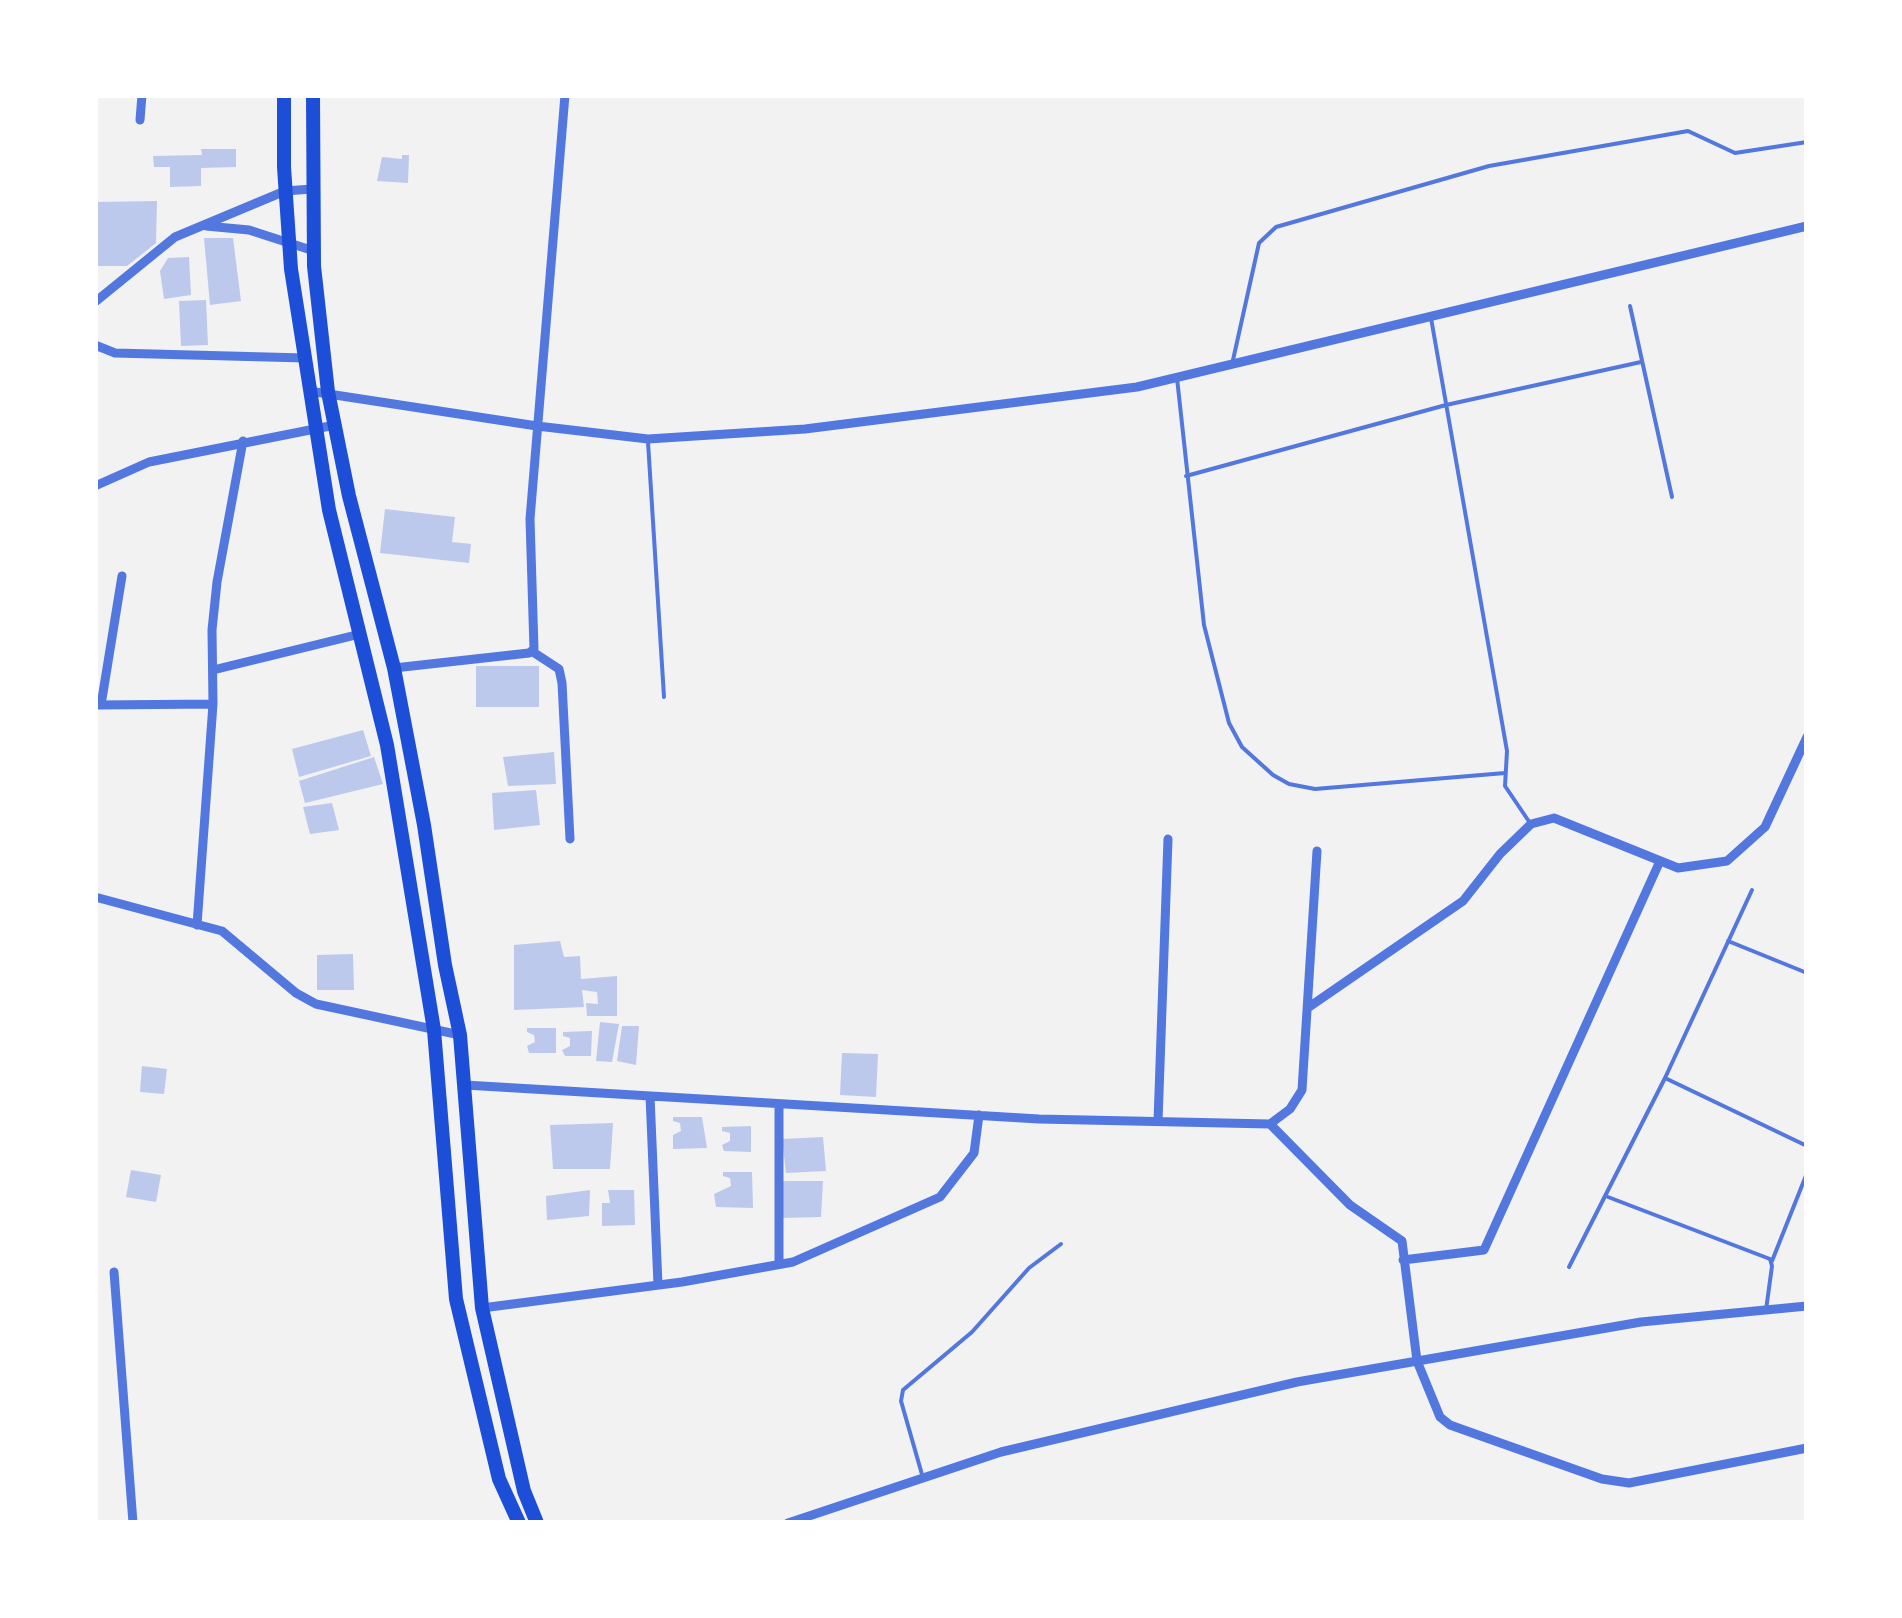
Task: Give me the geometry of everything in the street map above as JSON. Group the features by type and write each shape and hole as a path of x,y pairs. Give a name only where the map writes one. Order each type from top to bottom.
{"main road":[{"path":"284,95 290,246 314,427 328,510 388,744 434,1030 456,1300 499,1479 519,1523"},
{"path":"313,95 314,251 328,392 349,496 394,668 460,1035 482,1308 524,1490 538,1523"}],"street":[{"path":"140,120 142,95"},
{"path":"533,652 530,519 565,95"},
{"path":"95,302 175,237 285,190 312,188"},
{"path":"198,227 218,225 248,230 314,251"},
{"path":"309,391 648,439 805,428 1137,388 1807,226"},
{"path":"95,345 115,353 305,358"},
{"path":"95,486 149,462 335,425"},
{"path":"197,925 213,704 216,582 242,441"},
{"path":"122,576 98,705 213,704"},
{"path":"212,670 360,634"},
{"path":"394,668 533,652 559,670 570,839"},
{"path":"1309,1007 1462,901 1500,854 1531,824 1554,818 1678,868 1727,862 1765,827 1807,737"},
{"path":"1158,1121 1168,839"},
{"path":"465,1085 979,1115 1270,1124 1290,1109 1302,1090 1316,852"},
{"path":"1403,1260 1484,1250 1660,861"},
{"path":"95,897 222,932 296,993 316,1004 460,1035"},
{"path":"650,1096 658,1285"},
{"path":"779,1104 779,1264"},
{"path":"482,1308 793,1262 940,1198 974,1153 979,1115"},
{"path":"1270,1124 1350,1205 1402,1241 1417,1361 1440,1416 1450,1425 1602,1479 1641,1483 1807,1448"},
{"path":"114,1272 133,1523"},
{"path":"788,1523 1020,1448 1298,1382 1641,1322 1807,1306"}],"lane":[{"path":"1232,365 1259,242 1276,226 1489,166 1688,130 1734,153 1807,142"},
{"path":"1630,306 1672,497"},
{"path":"1430,318 1507,751 1507,791 1531,824"},
{"path":"1186,476 1446,405 1641,362"},
{"path":"1178,378 1186,476 1210,655 1229,724 1254,761 1289,784 1316,789 1505,773"},
{"path":"648,439 664,697"},
{"path":"1569,1267 1665,1078 1752,890"},
{"path":"1727,941 1807,973"},
{"path":"1665,1078 1807,1146"},
{"path":"1766,1310 1772,1262 1807,1173"},
{"path":"1607,1197 1772,1262"},
{"path":"923,1478 902,1401 903,1390 972,1332 1029,1268 1061,1244"}],"building":[{"path":"201,149 236,149 236,167 201,168 201,186 170,187 170,167 154,167 153,156 202,155"},
{"path":"402,155 409,155 408,183 377,181 382,157 402,159"},
{"path":"157,201 156,243 127,266 95,266 98,202"},
{"path":"204,238 233,238 241,301 210,305"},
{"path":"189,257 191,295 164,299 160,271 168,258"},
{"path":"206,300 208,345 181,346 179,301"},
{"path":"385,509 455,517 452,542 471,544 469,563 380,553"},
{"path":"476,666 539,666 539,707 476,707"},
{"path":"363,730 371,756 299,777 292,749"},
{"path":"554,752 556,784 508,786 503,757"},
{"path":"374,757 383,784 305,803 299,781"},
{"path":"536,790 540,825 494,830 492,793"},
{"path":"332,803 339,830 310,834 303,807"},
{"path":"560,941 564,957 580,956 581,979 617,976 617,1016 587,1016 586,1003 598,1004 597,992 582,990 584,1007 514,1010 514,945"},
{"path":"353,954 354,990 317,990 317,955"},
{"path":"600,1022 619,1024 612,1062 596,1061"},
{"path":"622,1026 639,1026 636,1065 617,1061"},
{"path":"527,1028 556,1028 556,1053 529,1053 527,1046 535,1042"},
{"path":"592,1031 591,1056 565,1056 562,1050 570,1046 570,1038 563,1036 563,1032"},
{"path":"842,1053 878,1054 876,1097 840,1095"},
{"path":"142,1066 167,1069 164,1094 140,1092"},
{"path":"673,1117 702,1117 707,1148 673,1149 673,1135 681,1131 680,1123 673,1121"},
{"path":"613,1123 610,1169 553,1169 550,1125"},
{"path":"751,1126 751,1152 724,1151 722,1145 730,1141 730,1133 722,1131 722,1127"},
{"path":"823,1137 826,1171 786,1173 782,1139"},
{"path":"131,1170 161,1175 156,1202 126,1197"},
{"path":"723,1172 752,1172 753,1208 716,1207 714,1194 731,1186 730,1178 723,1176"},
{"path":"783,1181 823,1181 821,1217 782,1218"},
{"path":"590,1190 589,1216 547,1220 546,1196"},
{"path":"608,1190 634,1190 635,1225 602,1226 602,1203 610,1203"}]}
